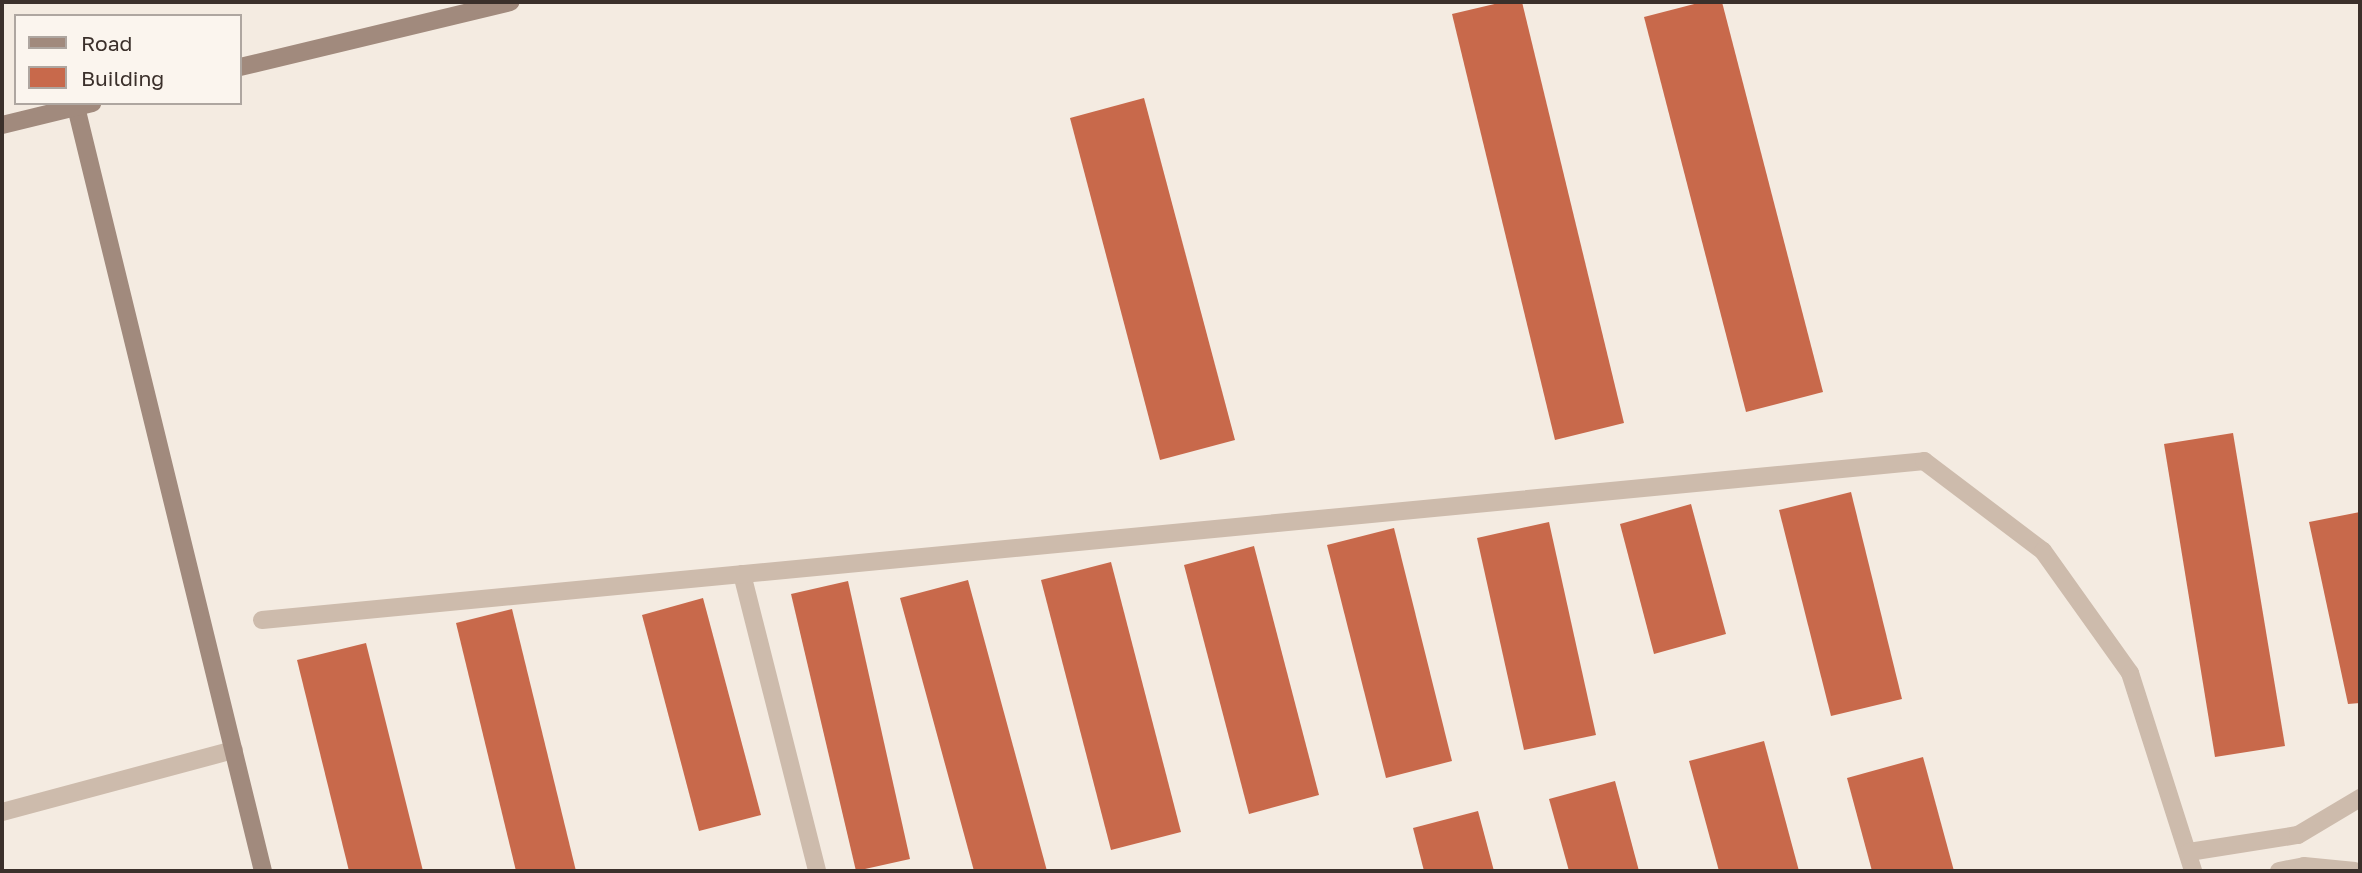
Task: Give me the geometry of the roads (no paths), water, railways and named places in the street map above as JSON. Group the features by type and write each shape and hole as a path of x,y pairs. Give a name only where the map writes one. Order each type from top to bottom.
{"street":[{"path":"242,67 510,2"},
{"path":"2,125 84,105 263,871"},
{"path":"262,620 1924,461 2043,551 2130,673 2193,871"},
{"path":"742,574 817,871"},
{"path":"2,812 234,750"},
{"path":"2189,852 2298,835 2360,798"},
{"path":"2298,835 2304,866"},
{"path":"2279,871 2304,866 2355,871"}]}
